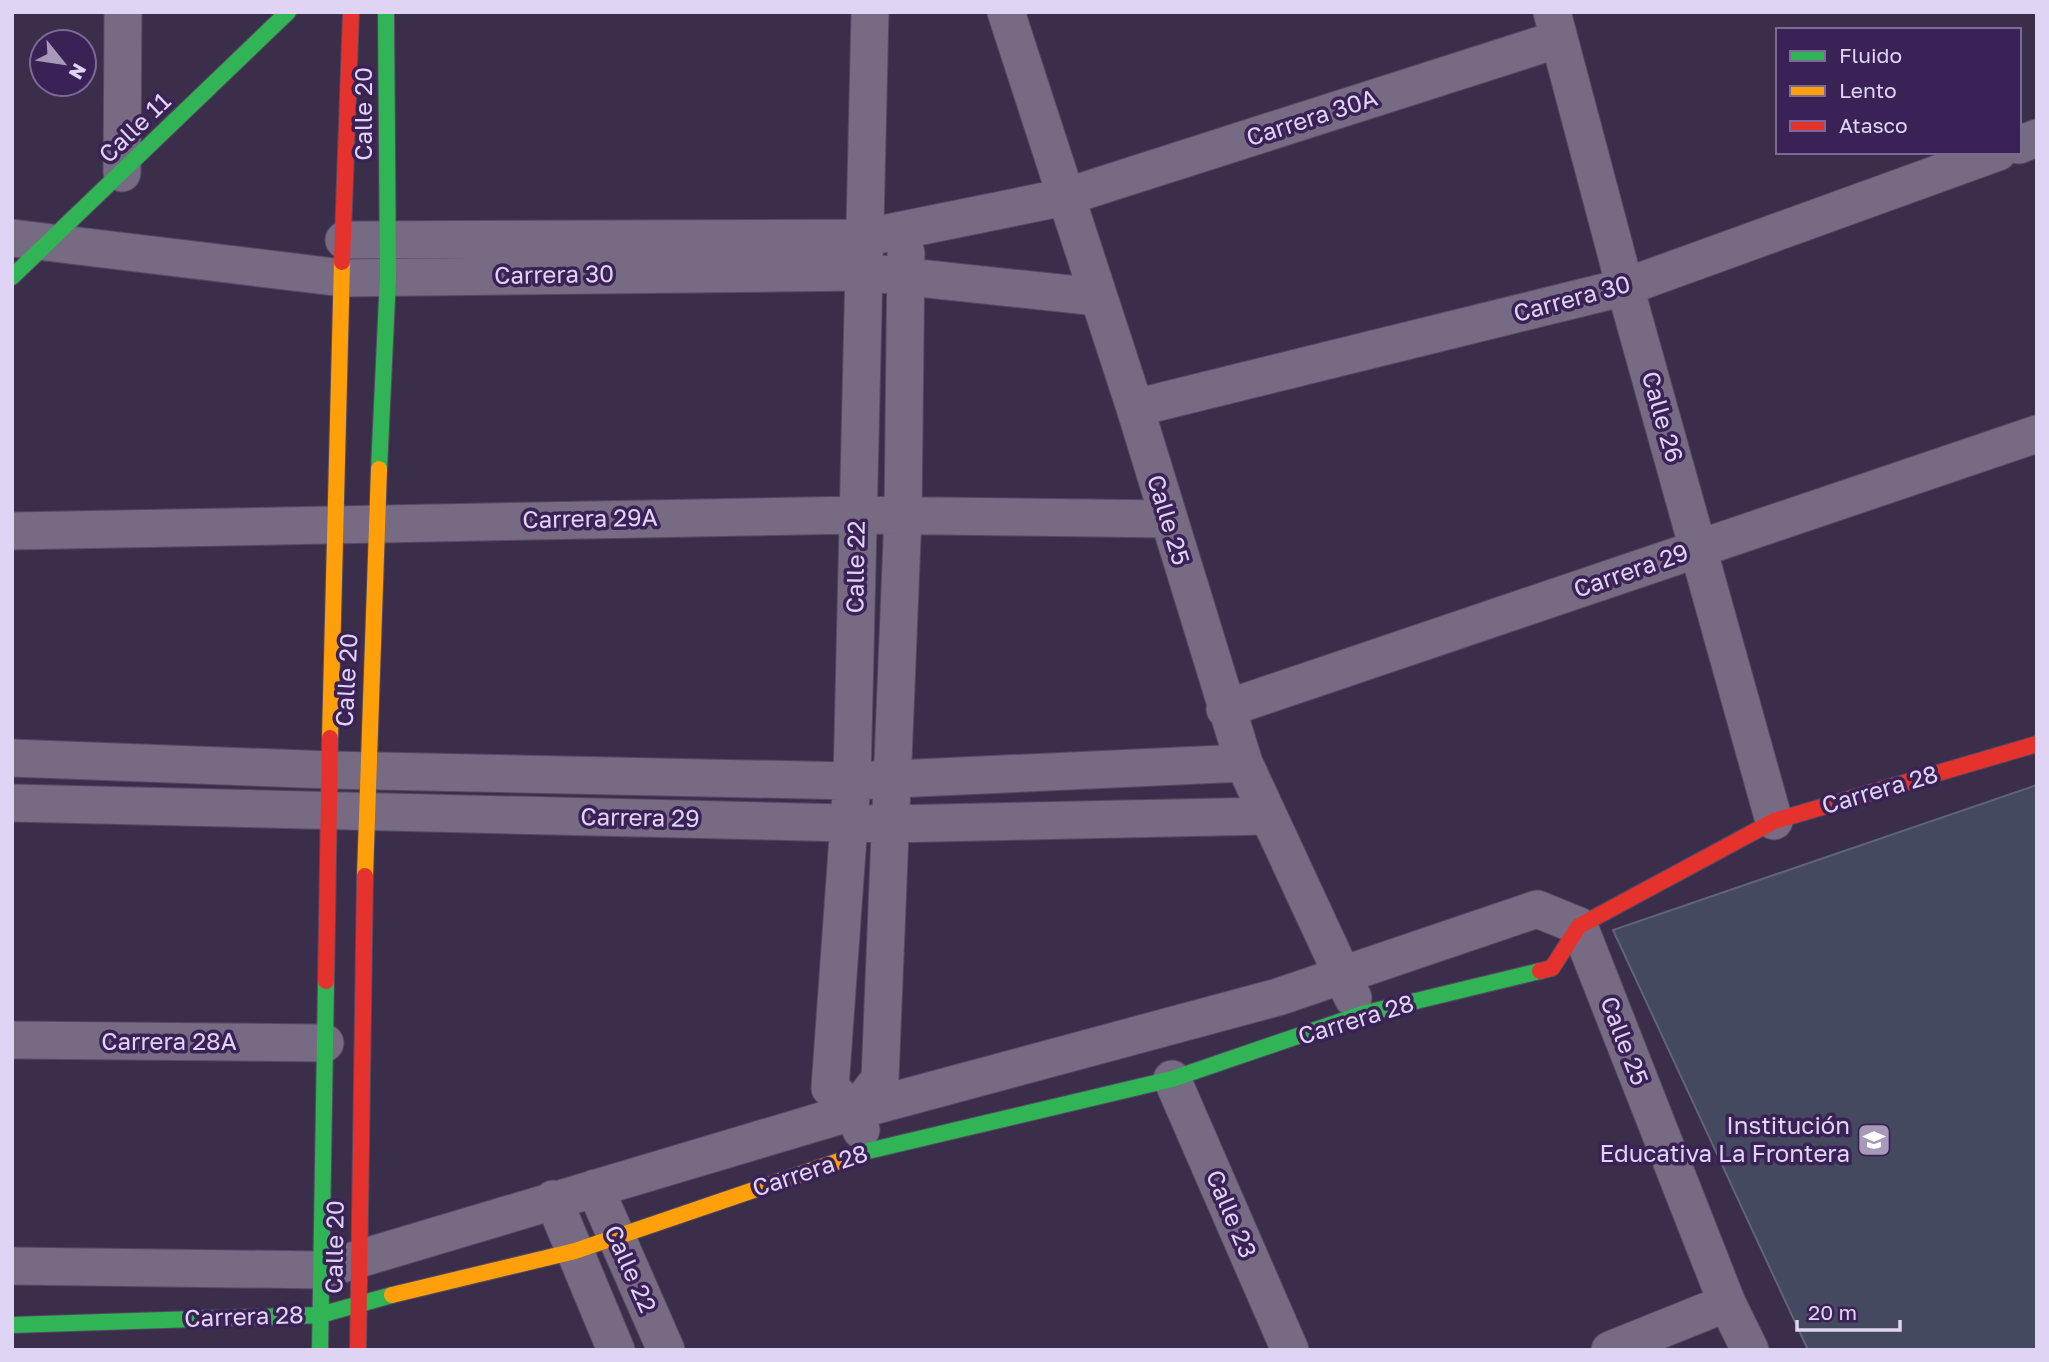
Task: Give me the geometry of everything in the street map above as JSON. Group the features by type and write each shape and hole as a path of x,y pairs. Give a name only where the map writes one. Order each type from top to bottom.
{"street":[{"path":"122,173 123,12"},
{"name":"Calle 11","path":"12,277 288,12"},
{"name":"Calle 20","path":"320,1350 333,524 351,12"},
{"name":"Calle 20","path":"358,1350 357,1258 366,769 388,277 386,12"},
{"name":"Calle 22","path":"868,1151 855,1111 830,1088 852,781 862,255 870,12"},
{"name":"Calle 25","path":"1006,12 1135,408 1225,709 1244,763 1342,977 1362,1014"},
{"name":"Carrera 30A","path":"1065,197 1555,25"},
{"name":"Calle 26","path":"1555,25 1774,821"},
{"name":"Carrera 30","path":"1135,408 1625,287 1992,154"},
{"name":"Carrera 30","path":"12,238 343,278 388,277 862,255 906,229 1065,197"},
{"name":"Calle 22","path":"855,1111 880,1079 903,515 906,229"},
{"name":"Carrera 30","path":"344,240 387,239 862,255 905,277 1098,297"},
{"name":"Carrera 29","path":"1225,709 2037,434"},
{"name":"Carrera 29A","path":"12,531 857,515 1168,519"},
{"name":"Carrera 28","path":"12,1325 320,1315 357,1303 575,1251 868,1151 1172,1079 1362,1014 1552,968 1578,926 1774,821 2037,744"},
{"name":"Carrera 29","path":"12,758 330,769 852,781 1244,763"},
{"name":"Carrera 29","path":"12,803 889,824 1267,816"},
{"name":"Carrera 28","path":"12,1266 321,1270 855,1111 1278,997 1537,909 1578,926"},
{"name":"Calle 25","path":"1578,926 1727,1303 1749,1350"},
{"name":"Carrera 28A","path":"12,1041 326,1043"},
{"name":"Calle 23","path":"1172,1079 1290,1350"},
{"name":"Calle 22","path":"595,1188 666,1350"},
{"name":"Calle 22","path":"553,1199 616,1350"},
{"path":"1610,1350 1727,1303"}],"building":[{"name":"Institución Educativa La Frontera","path":"2037,785 2037,1350 1808,1350 1613,930"}],"traffic: fast":[{"path":"12,277 288,12"},
{"path":"379,469 388,277 386,12"},
{"path":"839,1161 868,1151 1172,1079 1362,1014 1540,971"},
{"path":"320,1350 326,981"},
{"path":"12,1325 320,1315 392,1295"}],"traffic: slow":[{"path":"330,738 342,262"},
{"path":"365,876 379,469"},
{"path":"392,1295 575,1251 839,1161"}],"traffic: jam":[{"path":"342,262 351,12"},
{"path":"326,981 330,738"},
{"path":"1540,971 1552,968 1579,926 1774,821 2037,744"},
{"path":"358,1350 365,876"}],"place":[{"name":"Institución Educativa La Frontera","path":"1874,1140"}]}
